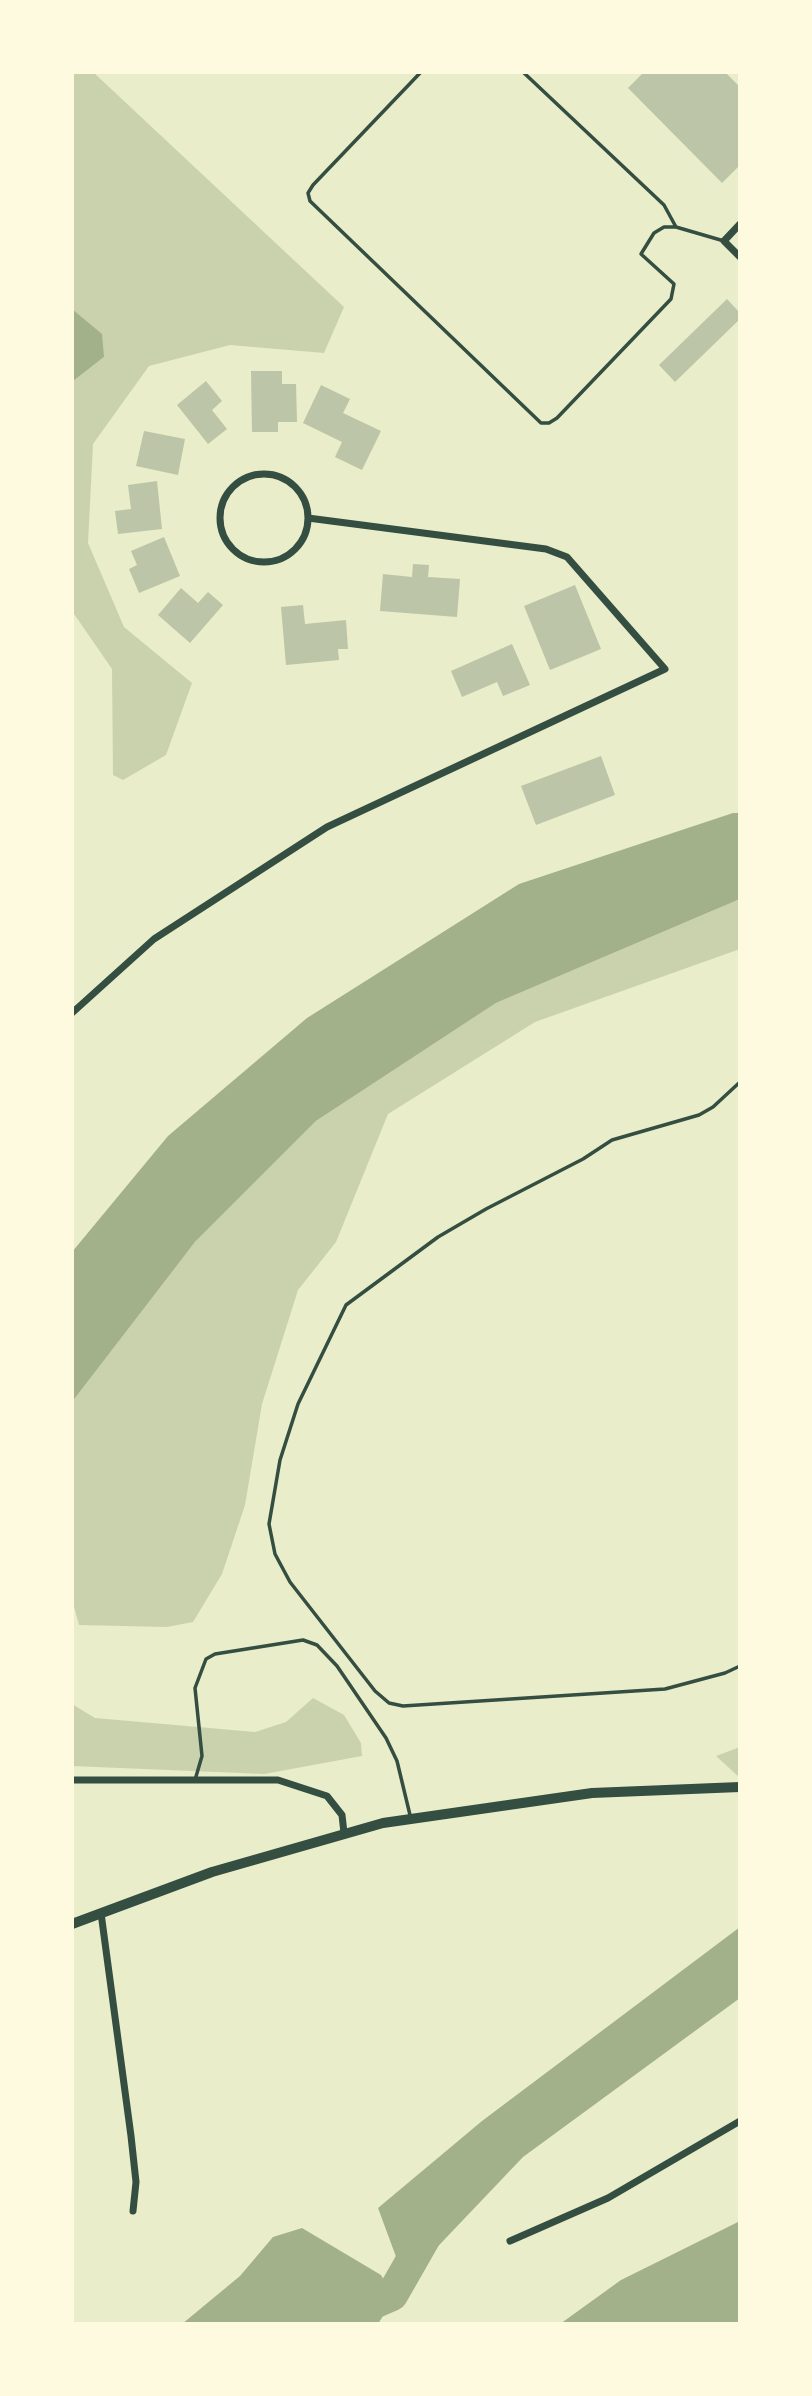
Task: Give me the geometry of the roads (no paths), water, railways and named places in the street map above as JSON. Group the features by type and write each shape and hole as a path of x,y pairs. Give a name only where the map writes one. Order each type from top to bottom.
{"main road":[{"path":"72,1924 212,1872 344,1833 411,1818 592,1793 740,1787"}],"street":[{"path":"740,224 724,241 740,257"},
{"path":"264,474 290,482 306,505 308,518 298,547 286,557 264,562 242,557 230,547 222,534 219,519 222,505 238,482 264,474"},
{"path":"72,1013 154,939 327,827 665,669 567,557 546,549 308,518"},
{"path":"72,1780 278,1780 310,1788 327,1796 342,1815 344,1833"},
{"path":"101,1913 136,2182 133,2211"},
{"path":"510,2241 608,2198 740,2121"}],"lane":[{"path":"421,72 313,185 309,193 310,201 541,423 549,423 557,418 671,299 674,284 641,254 654,233 664,227 676,227 724,241"},
{"path":"523,72 664,205 676,227"},
{"path":"195,1780 202,1756 195,1688 206,1659 215,1654 303,1640 317,1645 337,1666 386,1738 397,1760 411,1818"}],"waterway":[{"path":"325,2324 392,2295 424,2239"}]}
